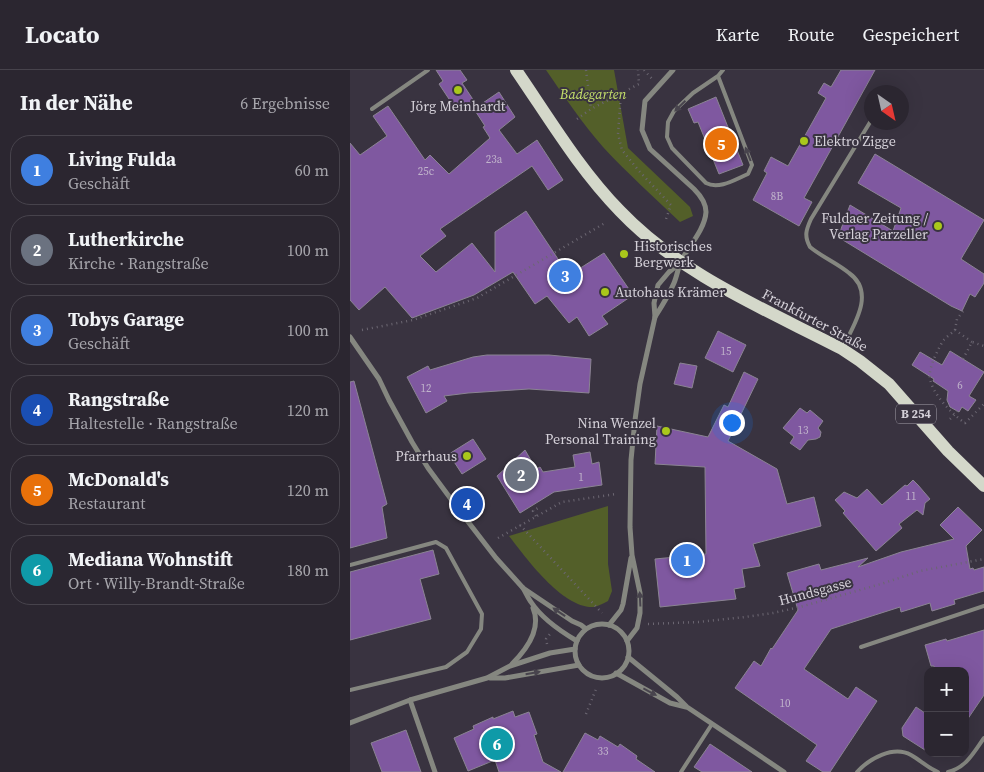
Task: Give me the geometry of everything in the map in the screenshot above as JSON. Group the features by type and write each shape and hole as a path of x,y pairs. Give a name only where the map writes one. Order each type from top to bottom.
{"main road":[{"name":"Frankfurter Straße","path":"516,70 572,153 621,212 649,238 680,262 725,290 860,360 889,384 948,451 984,486"}],"street":[{"path":"655,318 665,302 675,281 680,262 705,219 706,213 704,204 694,188 650,149 642,130 645,101 673,70"},
{"path":"627,641 636,628 640,613 640,593 632,555 630,527 631,470 640,384 655,318 654,303 658,285 680,262"},
{"path":"350,337 380,380 389,400 428,468 458,510 496,558 523,588 531,603 535,613 535,629 524,651 510,666"},
{"path":"609,625 621,610 623,604 632,555"},
{"path":"523,588 586,629"},
{"path":"531,603 555,628 577,641"},
{"path":"597,624 609,625 620,631 627,641 628,657 621,669 616,673 602,678 595,677 583,670 576,660 575,649 577,641 586,629 597,624"},
{"path":"350,723 410,700 487,678 510,666 575,649"},
{"path":"628,657 677,697 687,708 784,772"},
{"path":"487,678 506,678 579,664"},
{"path":"616,673 670,703 687,708"},
{"path":"410,700 435,772"}],"lane":[{"path":"372,109 428,70"},
{"path":"718,76 752,165 748,174 718,186 712,186 706,183 672,148 667,137 667,130 668,122 674,111 693,93 724,70"},
{"path":"842,349 863,298 860,285 849,272 814,250 806,240 806,235 811,219 865,130"},
{"path":"350,565 436,542 446,548 482,614 481,629 467,652 446,667 350,690"},
{"path":"860,647 984,606"},
{"path":"681,772 712,724"},
{"path":"948,772 958,769 963,765 984,738"},
{"path":"857,772 865,763 879,755 903,752 938,772"}],"path":[{"path":"586,70 591,109"},
{"path":"578,118 591,109 639,84 638,70"},
{"path":"621,93 618,134 622,150 638,171 671,205 666,219"},
{"path":"362,330 412,320 477,298 605,223"},
{"path":"963,308 964,310 957,319 954,330 944,341 932,365 929,376 934,390 954,415 965,423 984,404"},
{"path":"954,330 972,342 984,346"},
{"path":"963,359 972,342"},
{"path":"950,419 957,411"},
{"path":"498,538 562,502 616,494"},
{"path":"536,516 533,511 538,507 542,513"},
{"path":"520,525 602,613"},
{"name":"Hundsgasse","path":"648,624 707,621 772,613 881,584 920,571 984,559"},
{"path":"548,649 546,639 553,630"},
{"path":"541,638 546,639"},
{"path":"586,714 596,688"}],"green space":[{"name":"Badegarten","path":"546,70 614,70 628,148 690,207 693,216 680,222 622,166 603,147 573,109"},
{"path":"608,506 608,564 612,591 608,601 596,607 582,605 570,600 558,591 535,569 509,536"}],"building":[{"path":"436,70 460,70 467,80 462,83 474,101 461,110 458,106 455,108 439,84 443,81"},
{"path":"841,70 875,70 867,85 864,85 864,90 804,198 812,202 799,226 753,200 767,173 764,171 771,157 788,166 826,98 818,93 824,83 831,87"},
{"path":"499,92 515,117 499,130 517,154 537,140 563,180 548,190 532,166 440,229 446,236 420,256 436,272 472,243 495,272 495,232 526,211 560,262 571,274 604,253 633,295 602,316 608,324 589,336 577,317 569,323 547,296 535,304 513,272 474,295 412,318 385,287 359,310 350,300 350,143 360,155 387,136 373,116 388,106 425,160 430,155 449,174 490,138 474,109"},
{"path":"716,97 743,165 719,174 698,122 694,123 688,109"},
{"name":"Fuldaer Zeitung / Verlag Parzeller","path":"875,154 984,220 961,259 984,274 984,283 975,297 970,294 962,311 838,237 850,205 893,231 901,208 858,183"},
{"path":"718,331 746,345 733,372 705,358"},
{"path":"950,351 984,372 969,396 976,400 968,411 962,407 959,412 950,407 947,400 948,391 933,381 934,379 912,365 920,352 942,365"},
{"path":"487,355 549,355 591,359 589,393 529,389 468,393 444,396 447,401 426,413 407,377 428,366 430,370 473,357"},
{"path":"680,363 697,366 692,388 674,384"},
{"path":"744,372 758,379 728,441 777,469 787,504 814,497 821,526 753,544 760,566 742,569 745,587 734,589 736,599 660,607 655,559 706,554 705,467 655,464 657,426 708,437 724,405 728,407"},
{"path":"354,381 387,504 382,507 387,538 350,548 350,382"},
{"path":"800,408 807,413 810,410 823,421 818,428 821,432 820,437 808,440 800,450 790,443 794,437 783,428"},
{"name":"Pfarrhaus","path":"473,439 486,459 462,474 449,454"},
{"path":"525,450 536,469 540,467 543,472 575,467 573,455 590,452 592,464 599,462 602,485 554,492 520,513 497,476"},
{"path":"913,480 930,499 925,503 923,515 917,510 899,524 902,528 876,551 843,513 845,511 835,500 844,492 857,498 867,489 882,505"},
{"path":"958,507 982,530 966,546 970,569 973,568 974,570 984,567 984,591 954,600 955,604 932,611 930,603 901,612 900,607 831,629 804,669 848,699 856,687 877,701 830,772 823,772 806,761 817,745 735,688 754,661 761,666 771,648 798,610 787,573 819,564 821,570 868,558 858,567 901,552 954,539 940,525"},
{"path":"433,550 439,574 420,579 431,619 350,640 350,572"},
{"path":"984,630 984,695 969,717 969,667 931,666 925,645 946,639 947,641"},
{"path":"916,707 924,712 924,749 903,736 902,728"},
{"path":"513,711 515,717 529,712 537,734 534,735 543,762 561,772 499,772 495,760 468,771 454,738 474,729 473,726"},
{"path":"406,730 421,772 382,772 371,743"},
{"path":"585,733 598,740 600,736 618,747 620,744 637,756 636,759 655,772 563,772"},
{"path":"710,744 752,772 702,772 694,767"}],"place":[{"name":"Jörg Meinhardt","path":"458,90"},
{"name":"Elektro Zigge","path":"804,141"},
{"name":"McDonald's","path":"721,144"},
{"name":"Fuldaer Zeitung / Verlag Parzeller","path":"938,226"},
{"name":"Historisches Bergwerk","path":"624,254"},
{"name":"Tobys Garage","path":"565,276"},
{"name":"Autohaus Krämer","path":"605,292"},
{"name":"Nina Wenzel Personal Training","path":"666,431"},
{"name":"Pfarrhaus","path":"467,456"},
{"name":"Lutherkirche","path":"521,475"},
{"name":"Rangstraße","path":"467,504"},
{"name":"Living Fulda","path":"687,560"},
{"name":"Mediana Wohnstift","path":"497,744"}]}
